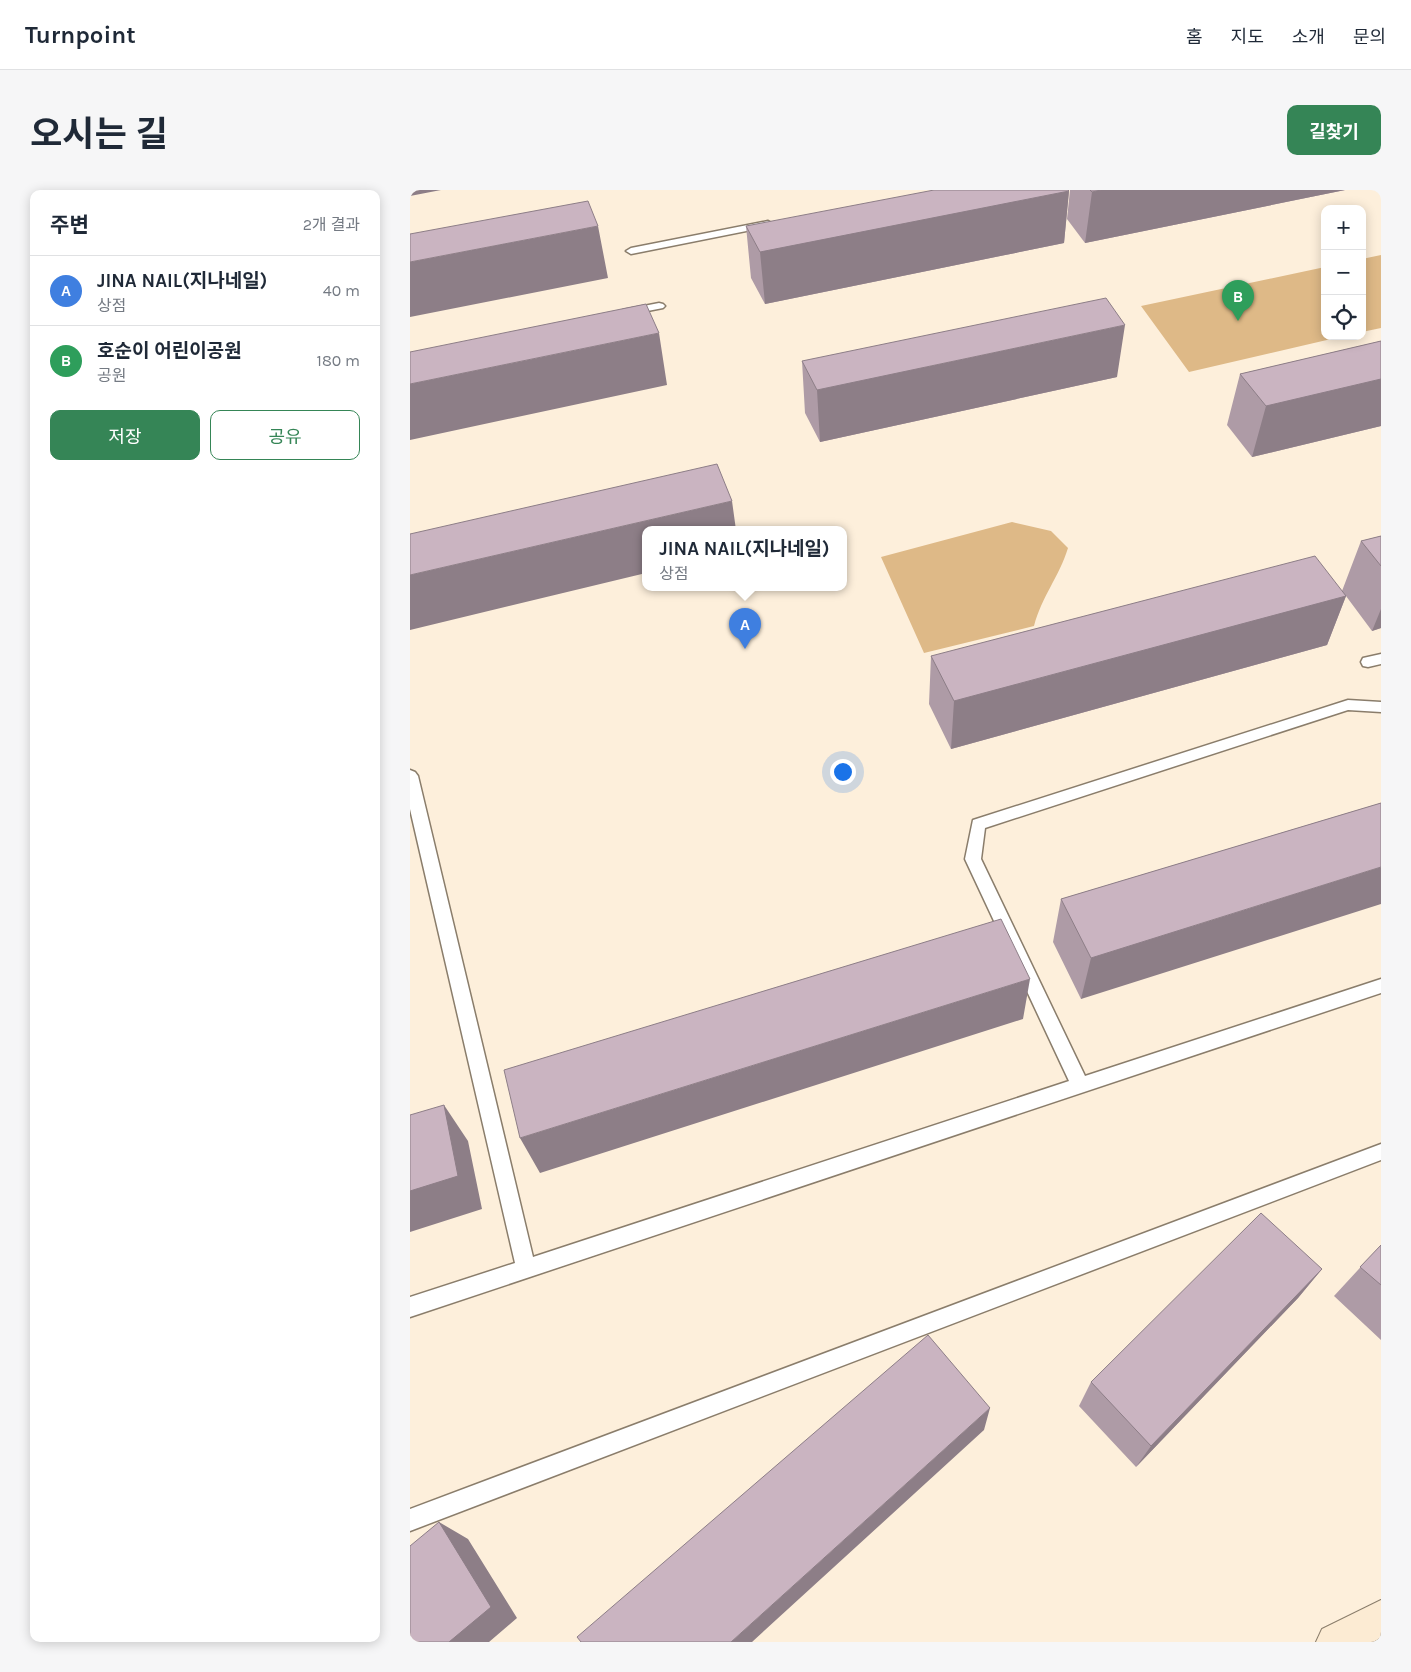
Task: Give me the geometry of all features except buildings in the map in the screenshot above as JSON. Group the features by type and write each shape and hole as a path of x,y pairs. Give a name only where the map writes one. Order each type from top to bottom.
{"main road":[{"path":"1336,1642 1381,1618"}],"lane":[{"path":"631,251 777,222"},
{"path":"611,316 659,306"},
{"path":"1080,1085 973,859 978,824 1348,705 1381,707"},
{"path":"410,776 526,1269"},
{"path":"410,1307 1381,986"},
{"path":"410,1520 1381,1152"}],"shaded area":[{"path":"1381,255 1381,328 1366,331 1366,295 1366,258"},
{"path":"1321,268 1321,340 1327,340 1189,372 1141,306"},
{"path":"1012,522 1051,531 1068,548 1041,605 1034,626 924,653 881,557"}],"place":[{"name":"호순이 어린이공원","path":"1238,321"},
{"name":"JINA NAIL(지나네일)","path":"745,649"}]}
